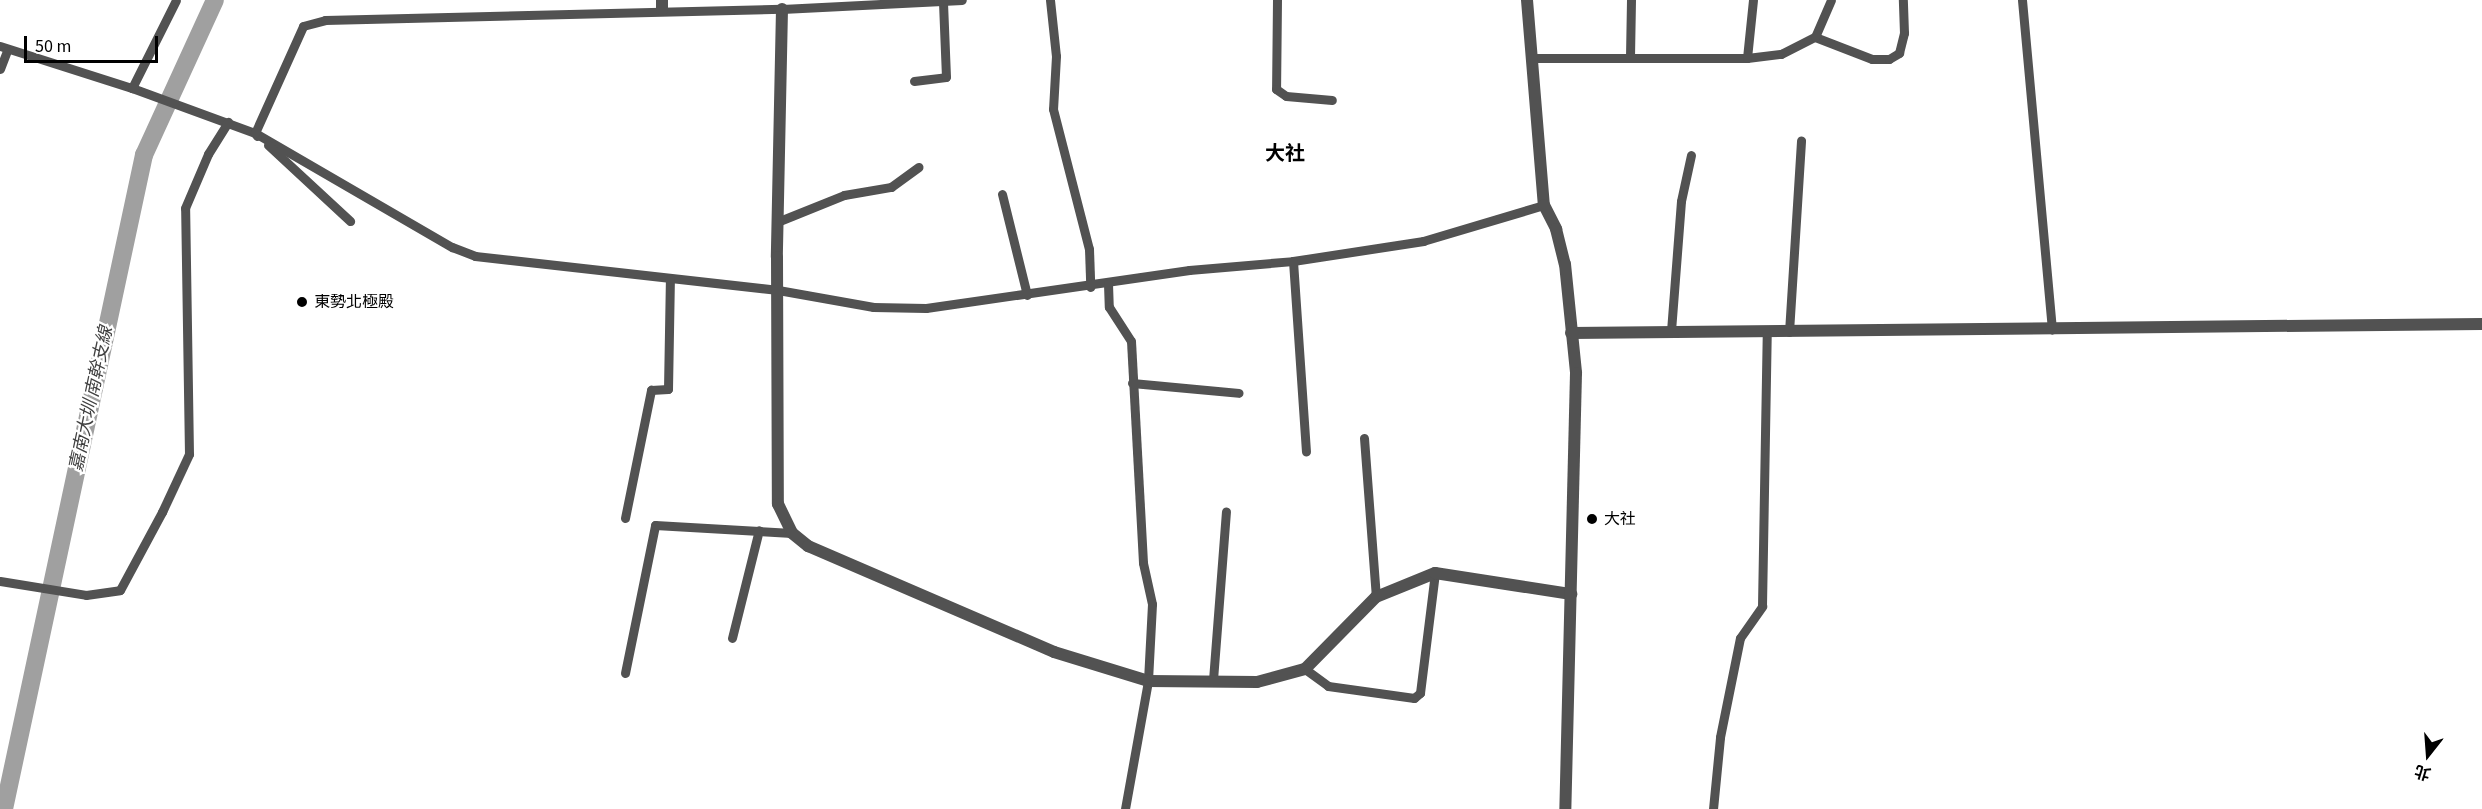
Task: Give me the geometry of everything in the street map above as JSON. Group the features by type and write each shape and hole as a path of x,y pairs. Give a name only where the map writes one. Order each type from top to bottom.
{"street":[{"path":"1527,0 1544,205 1556,229 1565,264 1576,436 1565,809"},
{"path":"782,9 777,222 778,504 792,533 808,546 1054,652 1148,681 1257,682 1305,669 1376,597 1435,573 1571,594"},
{"path":"1571,333 2482,324"}],"lane":[{"path":"132,88 176,0"},
{"path":"255,133 303,26 325,20 662,5 782,9 943,3 962,0"},
{"path":"1050,0 1056,56 1053,109 1089,249 1090,287"},
{"path":"1277,0 1276,89 1286,96 1332,100"},
{"path":"1630,57 1631,0"},
{"path":"1747,58 1754,0"},
{"path":"1533,58 1747,58 1781,54 1815,37 1831,0"},
{"path":"1815,37 1872,59 1889,59 1899,53 1904,33 1903,0"},
{"path":"2022,0 2052,330"},
{"path":"914,81 946,77 943,3"},
{"path":"0,69 4,48 132,88 228,122 255,133 452,247 475,256 778,290 873,306 926,308 1090,287 1189,270 1293,261 1423,241 1544,205"},
{"path":"0,581 86,595 120,590 162,512 189,454 185,208 208,154 228,122"},
{"path":"255,133 350,221"},
{"path":"1789,332 1801,140"},
{"path":"1671,331 1681,201 1691,155"},
{"path":"777,222 844,195 891,187 919,167"},
{"path":"1002,194 1027,295"},
{"path":"1293,261 1306,452"},
{"path":"625,518 651,390 668,389 670,279"},
{"path":"1108,284 1110,307 1131,341 1143,563 1152,604 1148,681 1125,809"},
{"path":"1713,809 1720,737 1740,638 1762,606 1767,332"},
{"path":"1132,383 1239,393"},
{"path":"1364,438 1376,597"},
{"path":"1213,680 1226,511"},
{"path":"624,673 655,525 792,533"},
{"path":"732,638 759,530"},
{"path":"1305,669 1328,686 1414,698 1420,693 1435,573"}],"waterway":[{"name":"嘉南大圳 南幹支線","path":"4,809 144,155 215,0"}],"place":[{"name":"東勢北極殿","path":"302,302"},
{"name":"大社","path":"1592,519"}],"district":[{"name":"大社","path":"1285,154"}]}
